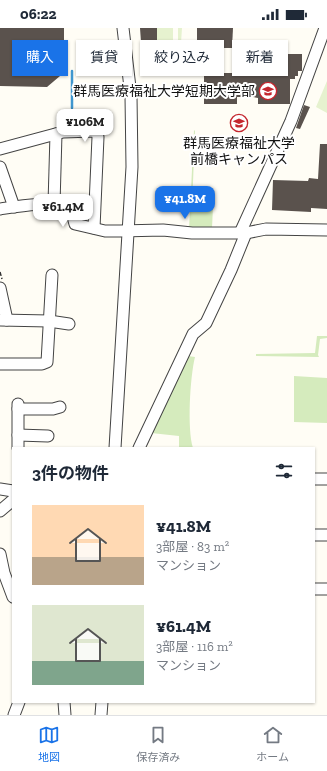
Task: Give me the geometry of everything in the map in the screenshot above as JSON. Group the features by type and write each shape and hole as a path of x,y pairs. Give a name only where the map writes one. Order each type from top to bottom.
{"street":[{"path":"115,447 132,167 132,122 129,74 123,28"},
{"path":"139,447 193,334 206,323 234,264 243,233 294,114 325,28"},
{"path":"0,149 70,131 95,132 98,135 94,228"},
{"path":"54,204 56,134"},
{"path":"0,167 14,207"},
{"path":"0,209 32,204 54,204 71,209 75,224 105,231 163,230 192,233 243,233 266,230 327,230"},
{"path":"0,364 44,364 47,362 52,274"},
{"path":"0,288 3,320 49,321 69,324"},
{"path":"18,447 18,406 53,409 60,407"},
{"path":"18,435 48,436"},
{"path":"315,479 327,479"},
{"path":"0,489 12,491"},
{"path":"0,511 12,501"},
{"path":"315,535 327,535"},
{"path":"0,554 8,569 12,591"},
{"path":"315,589 327,589"},
{"path":"14,715 20,703"},
{"path":"64,703 66,715"},
{"path":"102,703 102,715"}],"green space":[{"path":"157,28 173,28 173,40 157,40"},
{"path":"178,28 182,28 181,40 178,40"},
{"path":"327,81 327,113 316,107"},
{"path":"194,130 192,208 209,209 213,207 212,228 189,229"},
{"path":"317,336 327,336 327,338 320,339 319,357 256,356 256,354 315,353"},
{"path":"188,356 195,357 190,403 190,429 193,447 179,447 179,436 151,433"},
{"path":"294,376 327,378 327,423 294,422"}],"building":[{"path":"0,28 64,28 64,40 12,40 12,76 60,76 47,87 0,86"},
{"path":"140,28 157,28 157,40 141,40"},
{"path":"197,28 233,28 232,48 224,48 224,40 197,40"},
{"path":"288,54 302,54 302,71 298,71 298,76 295,76 295,79 290,79 290,104 258,104 258,98 237,97 237,104 204,104 204,76 224,76 224,73 232,73 232,76 288,76"},
{"path":"304,105 310,107 300,129 296,128"},
{"path":"320,144 327,144 327,209 311,208 311,212 272,210 273,180 308,181 309,178 318,179"}],"waterway":[{"path":"72,71 72,108"}],"place":[{"name":"群馬医療福祉大学短期大学部","path":"268,91"},
{"name":"群馬医療福祉大学 前橋キャンパス","path":"239,123"}]}
